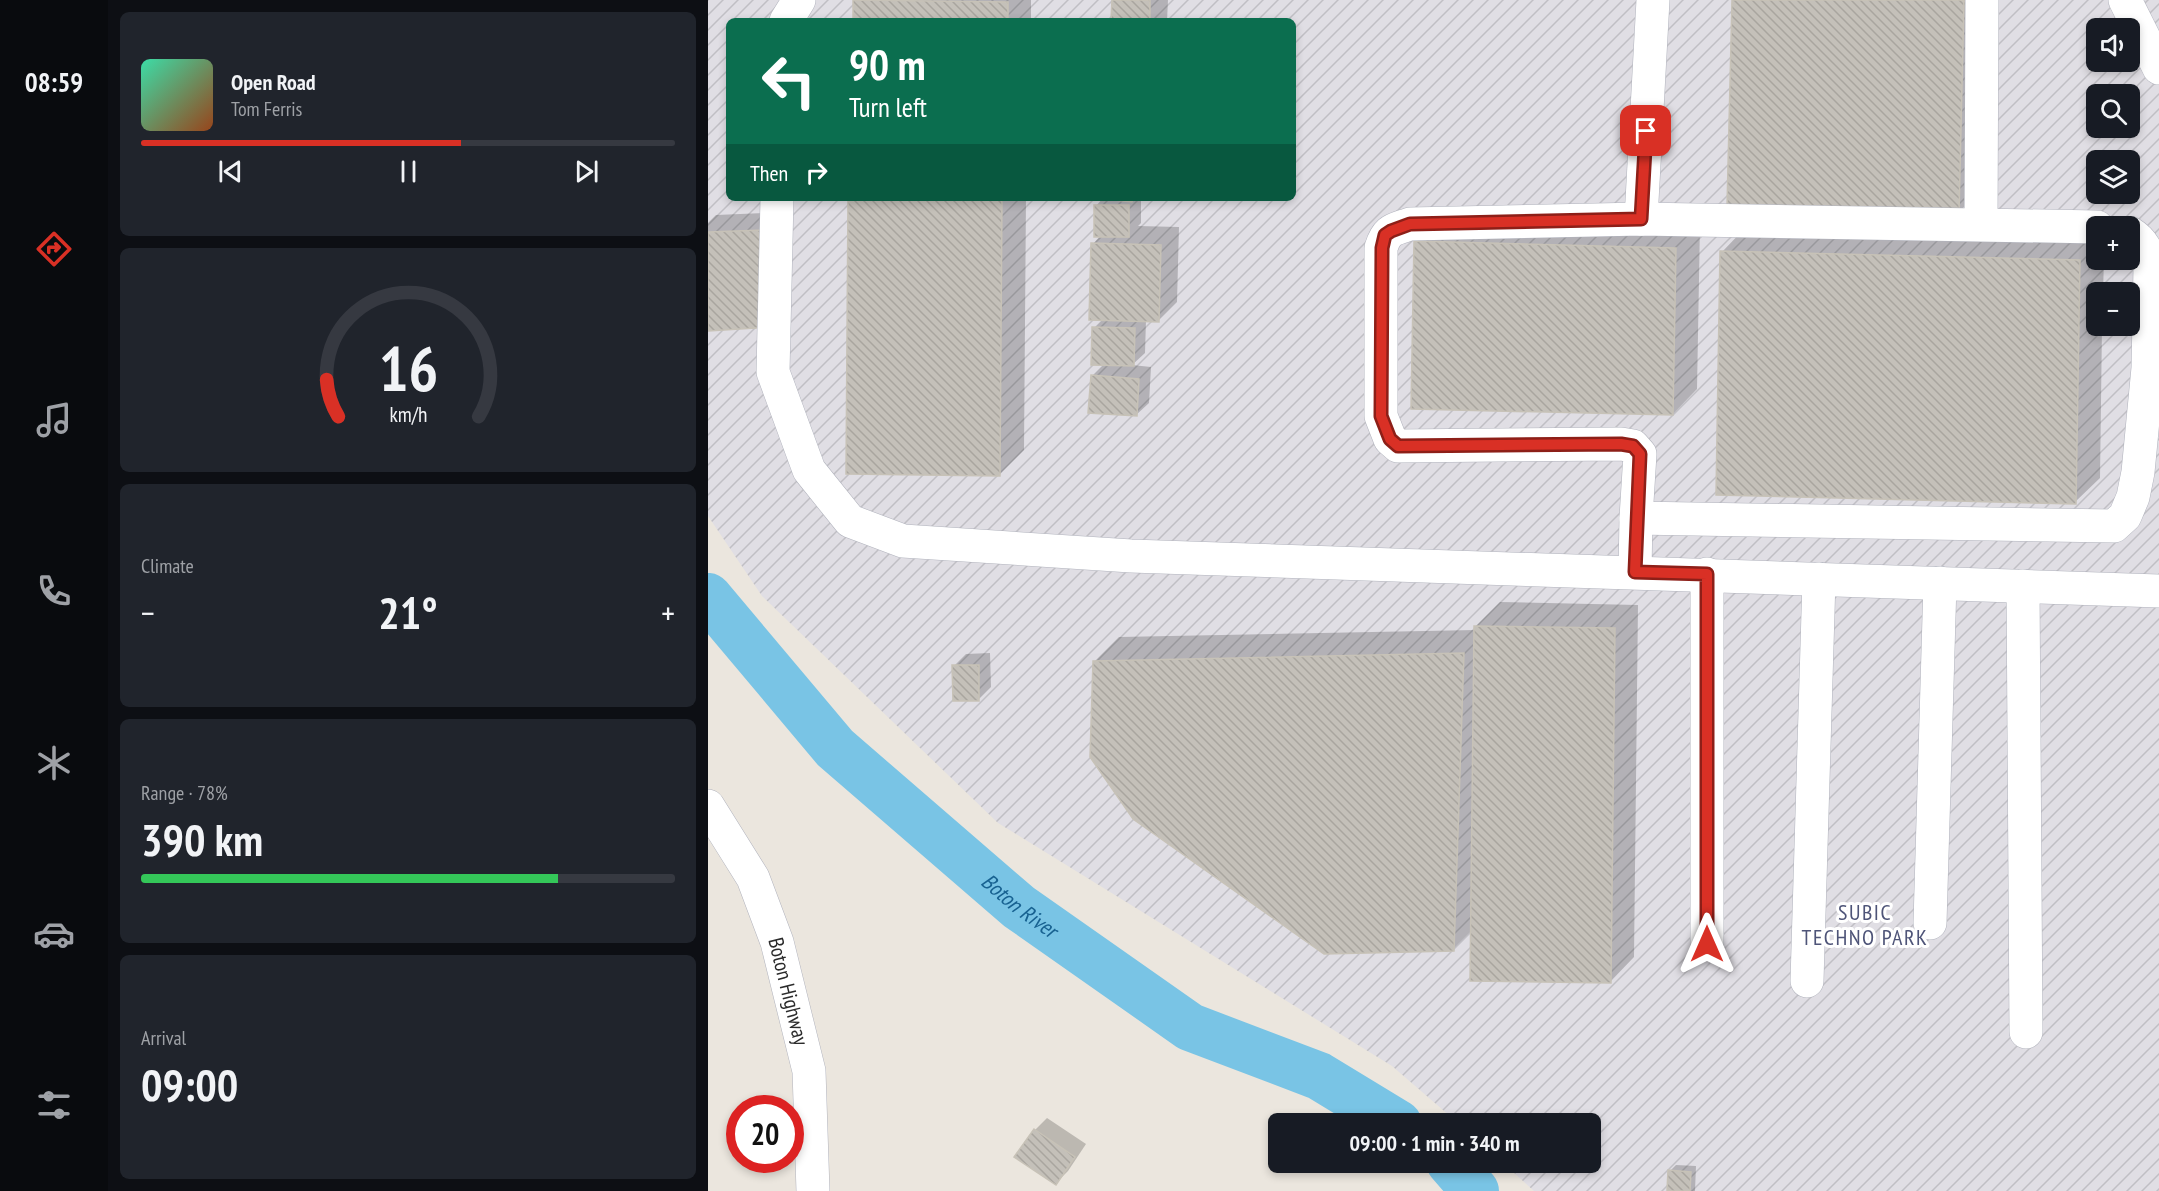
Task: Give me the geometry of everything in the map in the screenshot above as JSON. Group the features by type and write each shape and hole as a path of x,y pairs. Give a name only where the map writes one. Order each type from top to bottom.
{"street":[{"path":"788,18 799,0"},
{"path":"1641,219 1653,0"},
{"path":"1981,224 1982,0"},
{"path":"2125,0 2159,68"},
{"path":"777,201 773,372 809,470 850,520 903,541 1131,556 2159,591"},
{"path":"1635,572 1640,454 1633,446 1621,444 1411,447 1398,446 1390,439 1381,416 1382,248 1385,235 1410,224 1641,219 2086,227"},
{"path":"1636,518 2114,526 2125,516 2133,497 2153,367 2149,256 2144,244 2140,241"},
{"path":"1707,574 1707,944"},
{"path":"1807,981 1819,579"},
{"path":"1930,923 1940,583"},
{"path":"2023,586 2026,1032"},
{"name":"Boton Highway","path":"708,806 753,878 777,942 809,1071 813,1191"}],"shaded area":[{"name":"SUBIC TECHNO PARK","path":"708,0 2159,0 2159,1191 1534,1191 1514,1173 1601,1173 1601,1113 1446,1113 1392,1066 998,823 762,596 708,516"}],"building":[{"path":"853,0 1008,2 1008,18 853,18"},
{"path":"1112,0 1150,0 1150,18 1111,18"},
{"path":"1732,0 1964,0 1959,214 1727,207"},
{"path":"848,201 1002,201 1000,476 846,474"},
{"path":"1094,205 1129,205 1129,237 1094,237"},
{"path":"766,230 772,327 708,331 708,232"},
{"path":"1414,241 1676,248 1673,415 1411,409"},
{"path":"1091,243 1161,245 1159,322 1089,320"},
{"path":"1720,251 2080,260 2076,504 1716,495"},
{"path":"1092,327 1135,328 1134,366 1091,365"},
{"path":"1091,375 1139,379 1137,416 1088,413"},
{"path":"1474,626 1615,628 1611,983 1470,981"},
{"path":"1464,653 1454,951 1324,954 1133,819 1090,757 1093,661"},
{"path":"952,665 979,665 979,701 953,701"},
{"path":"1034,1129 1075,1157 1056,1185 1014,1157"},
{"path":"1668,1170 1691,1172 1690,1191 1667,1191"}],"waterway":[{"name":"Boton River","path":"708,597 835,748 1019,907 1190,1027 1319,1076 1380,1113"},
{"name":"Boton River","path":"1459,1173 1475,1191"}],"district":[{"name":"SUBIC TECHNO PARK","path":"1865,924"}],"route":[{"path":"1646,131 1641,219 1410,224 1385,235 1382,248 1381,416 1390,439 1398,446 1621,444 1633,446 1640,454 1635,572 1707,574 1707,944"}]}
